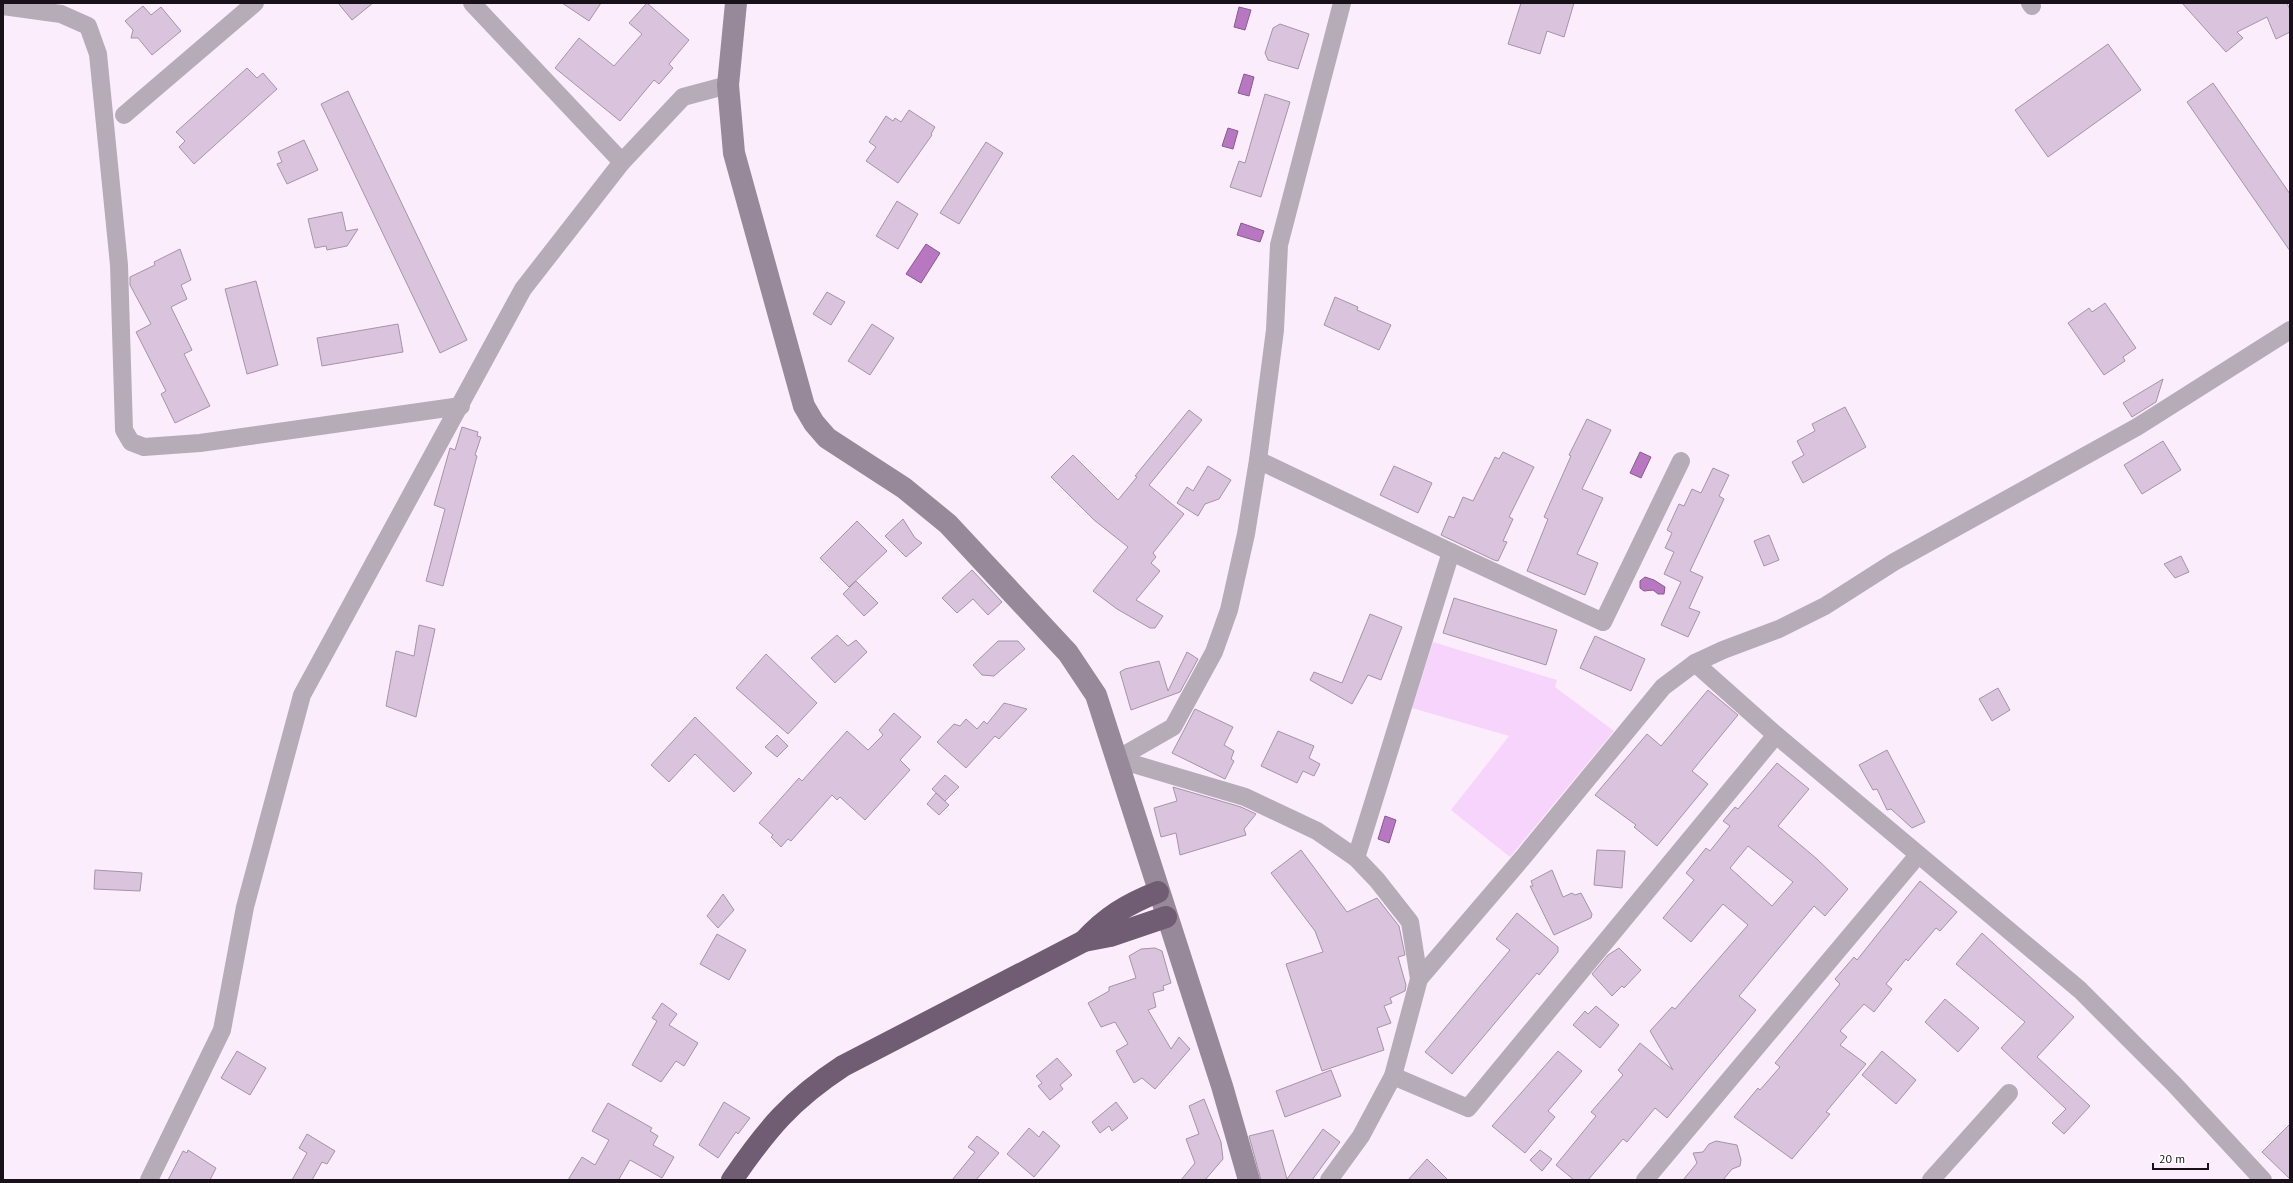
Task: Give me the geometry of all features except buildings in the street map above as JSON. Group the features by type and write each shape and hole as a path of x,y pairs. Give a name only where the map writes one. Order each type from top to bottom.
{"highway":[{"path":"1084,940 1102,921 1114,913 1158,892"},
{"path":"732,1180 773,1123 794,1101 817,1083 862,1055 1084,940 1110,936 1166,917"}],"street":[{"path":"124,115 256,3"},
{"path":"472,3 622,162"},
{"path":"736,3 728,85 734,153 804,406 814,423 827,438 904,488 948,524 1040,621 1068,653 1096,695 1166,917 1222,1086 1250,1180"},
{"path":"1117,759 1173,727 1214,652 1229,610 1246,534 1258,460 1275,330 1279,245 1342,3"},
{"path":"3,6 61,14 88,26 98,54 119,265 124,430 131,442 144,447 200,443 461,406"},
{"path":"149,1180 222,1030 245,907 302,695 400,512 461,406 523,289 622,162 683,97 728,85"},
{"path":"1419,979 1525,855 1663,687 1696,663 1778,629 1825,606 1894,562 2137,427 2290,330"},
{"path":"1258,460 1602,622 1681,461"},
{"path":"1356,858 1451,552"},
{"path":"1696,663 1776,735 2080,990 2174,1084 2263,1180"},
{"path":"1393,1076 1468,1108 1776,735"},
{"path":"1117,759 1245,797 1317,831 1356,858 1377,880 1410,922 1419,979 1393,1076 1361,1136 1328,1180"},
{"path":"1645,1180 1913,861"},
{"path":"1931,1180 2009,1093"}],"shaded area":[{"path":"1239,7 1251,10 1245,30 1234,27"},
{"path":"1244,74 1254,77 1249,96 1238,93"},
{"path":"1228,128 1238,131 1233,149 1222,146"},
{"path":"1241,223 1264,231 1260,242 1237,235"},
{"path":"926,244 940,253 921,283 906,274"},
{"path":"1640,452 1651,457 1641,478 1630,473"},
{"path":"1645,577 1654,580 1665,587 1664,594 1658,594 1653,590 1644,591 1640,588 1640,581"},
{"path":"1433,642 1557,680 1555,687 1614,731 1510,857 1451,810 1509,736 1412,708"},
{"path":"1385,816 1396,820 1389,843 1378,839"}]}
